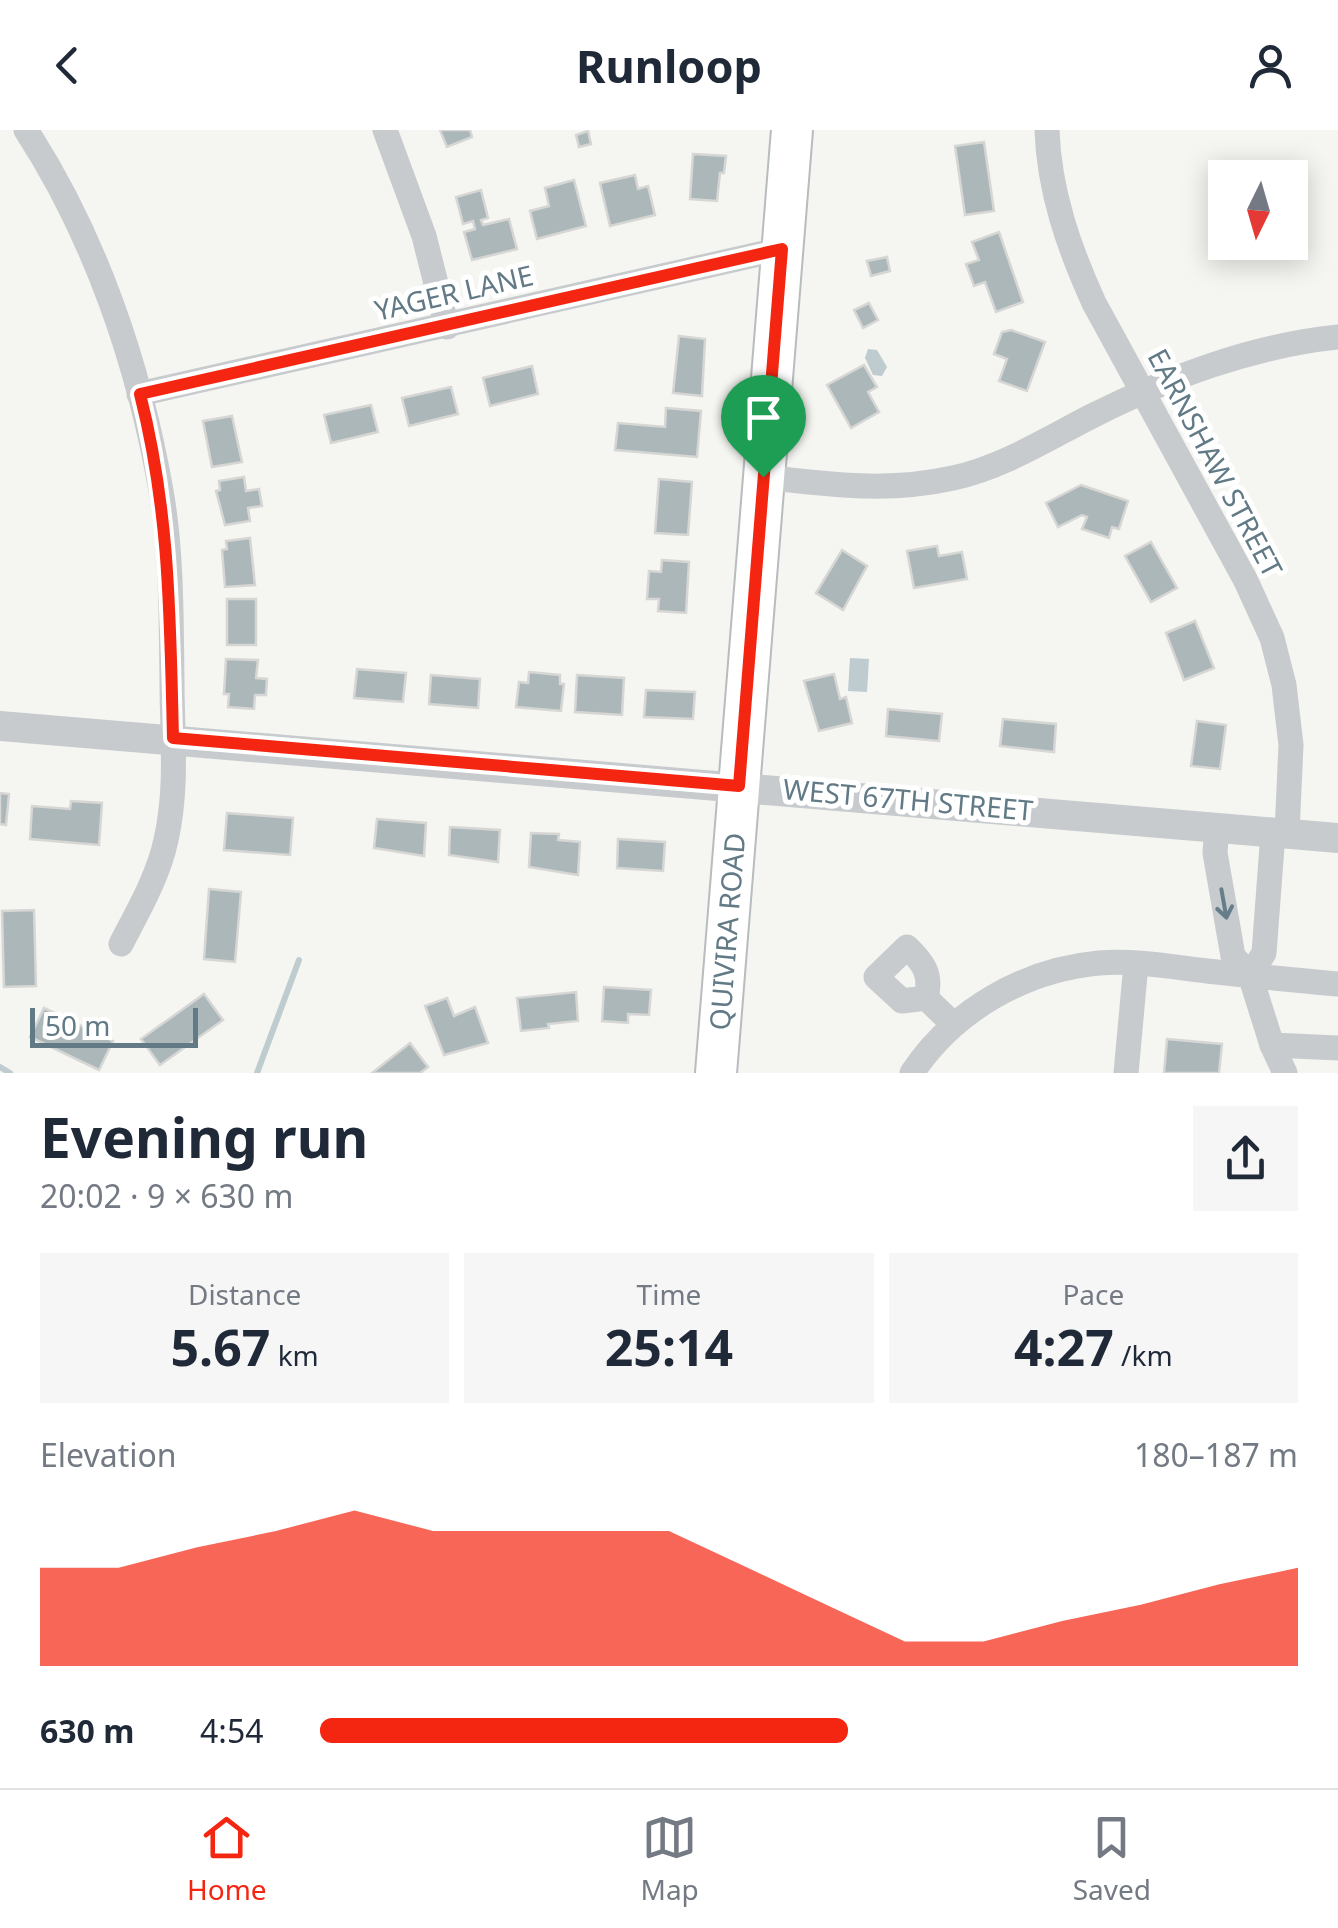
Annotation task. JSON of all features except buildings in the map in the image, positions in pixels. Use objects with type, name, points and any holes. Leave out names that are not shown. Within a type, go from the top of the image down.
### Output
[{"type":"main road","name":"QUIVIRA ROAD","points":[[716,1073],[792,130]]},
{"type":"street","points":[[26,130],[79,225],[111,302],[140,394],[162,494],[170,590],[174,780],[166,843],[158,869],[121,944]]},
{"type":"street","points":[[386,130],[424,236],[447,327]]},
{"type":"street","name":"EARNSHAW STREET","points":[[1047,130],[1057,204],[1074,258],[1094,302],[1246,581],[1272,638],[1284,686],[1291,745],[1264,952],[1250,976]]},
{"type":"street","name":"YAGER LANE","points":[[140,394],[782,249]]},
{"type":"street","points":[[763,477],[864,488],[912,486],[956,477],[1023,453],[1191,370],[1261,350],[1338,337]]},
{"type":"street","name":"WEST 67TH STREET","points":[[0,726],[1338,838]]},
{"type":"street","points":[[1217,826],[1215,853],[1233,956],[1250,976],[1285,1073]]},
{"type":"street","points":[[912,1073],[953,1024],[1006,990],[1050,972],[1103,962],[1338,984]]},
{"type":"street","points":[[1126,1073],[1136,964]]},
{"type":"street","points":[[926,998],[953,1024]]},
{"type":"street","points":[[1272,1045],[1338,1048]]},
{"type":"shaded area","points":[[868,349],[877,350],[887,367],[882,376],[873,375],[865,358]]},
{"type":"shaded area","points":[[850,658],[869,659],[867,692],[848,691]]},
{"type":"waterway","points":[[257,1073],[299,960]]},
{"type":"waterway","points":[[0,1067],[10,1073]]},
{"type":"route","points":[[782,249],[763,477],[739,786],[173,738],[170,590],[162,494],[140,394],[782,249]]}]
